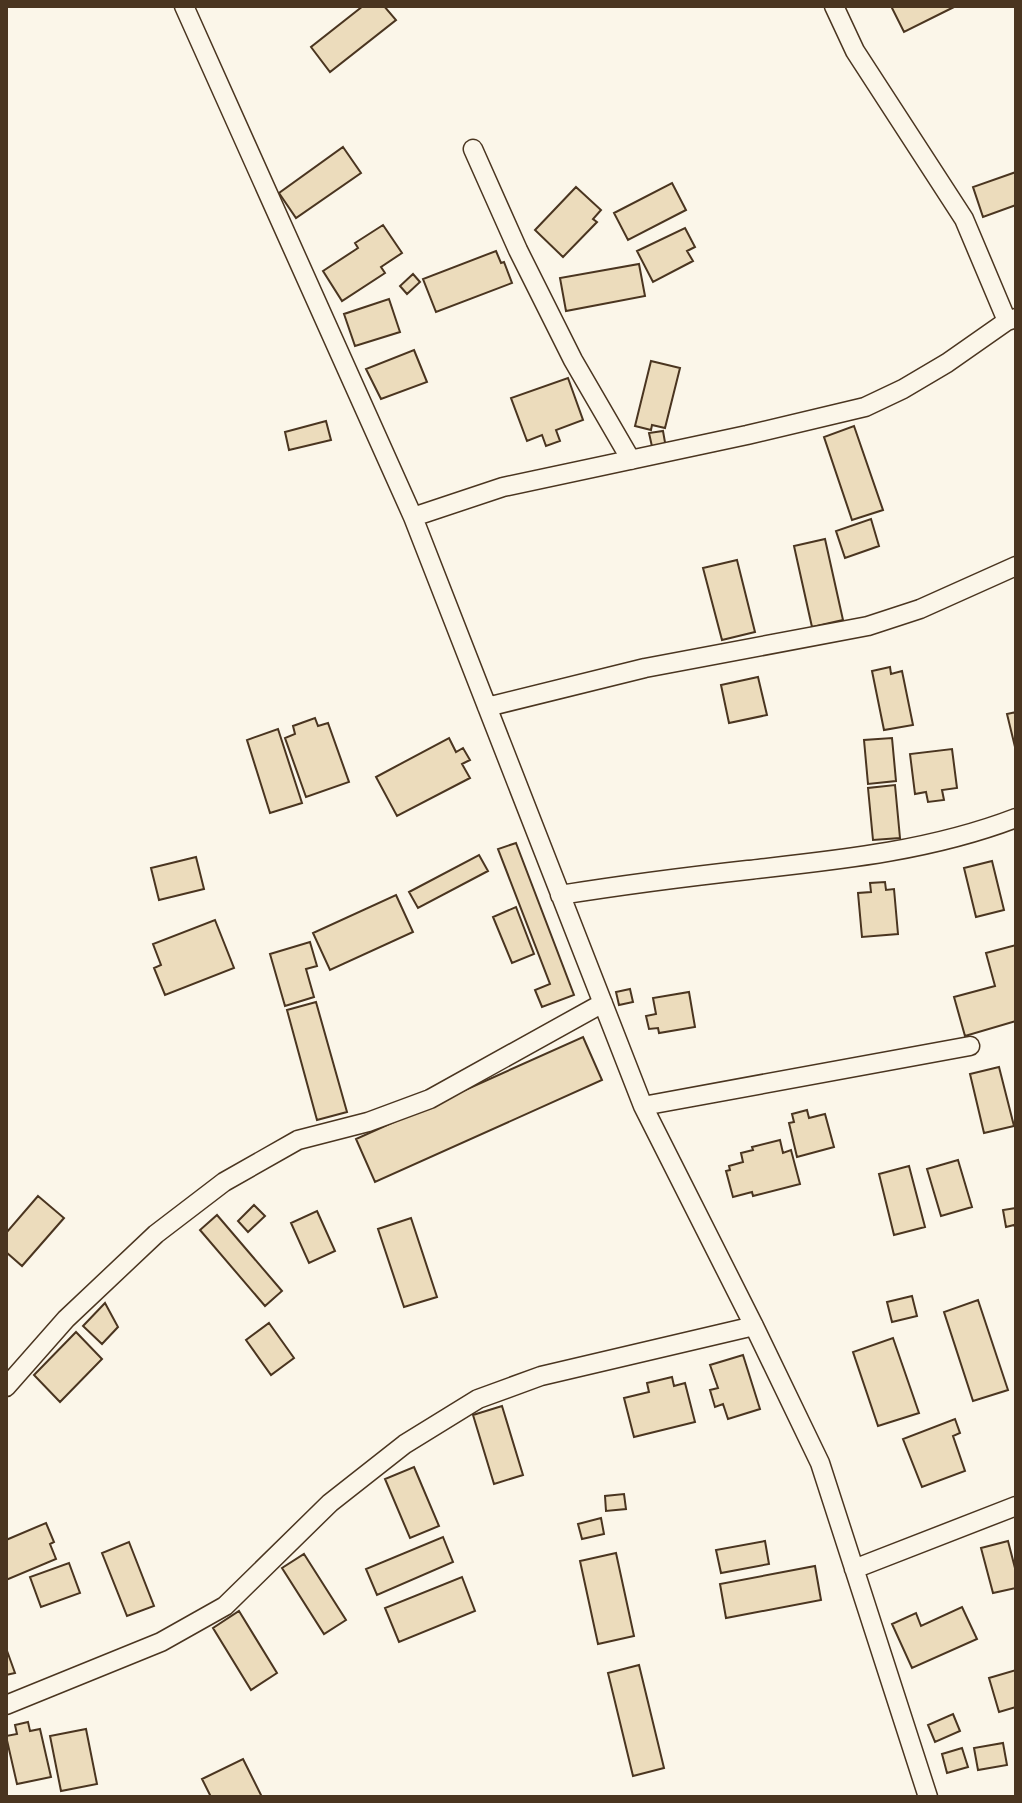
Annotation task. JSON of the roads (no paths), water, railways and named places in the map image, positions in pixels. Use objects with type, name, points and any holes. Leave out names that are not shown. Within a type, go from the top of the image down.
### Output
[{"type":"street","points":[[184,6],[413,517],[643,1106],[820,1463],[928,1797]]},
{"type":"street","points":[[413,517],[503,487],[865,407],[947,363],[1012,320],[964,219],[855,51],[834,6]]},
{"type":"street","points":[[473,149],[518,250],[573,360],[631,460]]},
{"type":"street","points":[[487,707],[645,668],[868,626],[920,609],[1016,566]]},
{"type":"street","points":[[560,895],[856,858],[976,834],[1016,818]]},
{"type":"street","points":[[6,1387],[77,1308],[156,1234],[224,1182],[298,1140],[368,1122],[430,1099],[603,1003]]},
{"type":"street","points":[[643,1106],[970,1046]]},
{"type":"street","points":[[6,1705],[161,1642],[225,1606],[330,1503],[405,1444],[478,1399],[541,1376],[754,1326]]},
{"type":"street","points":[[854,1569],[1016,1506]]}]
